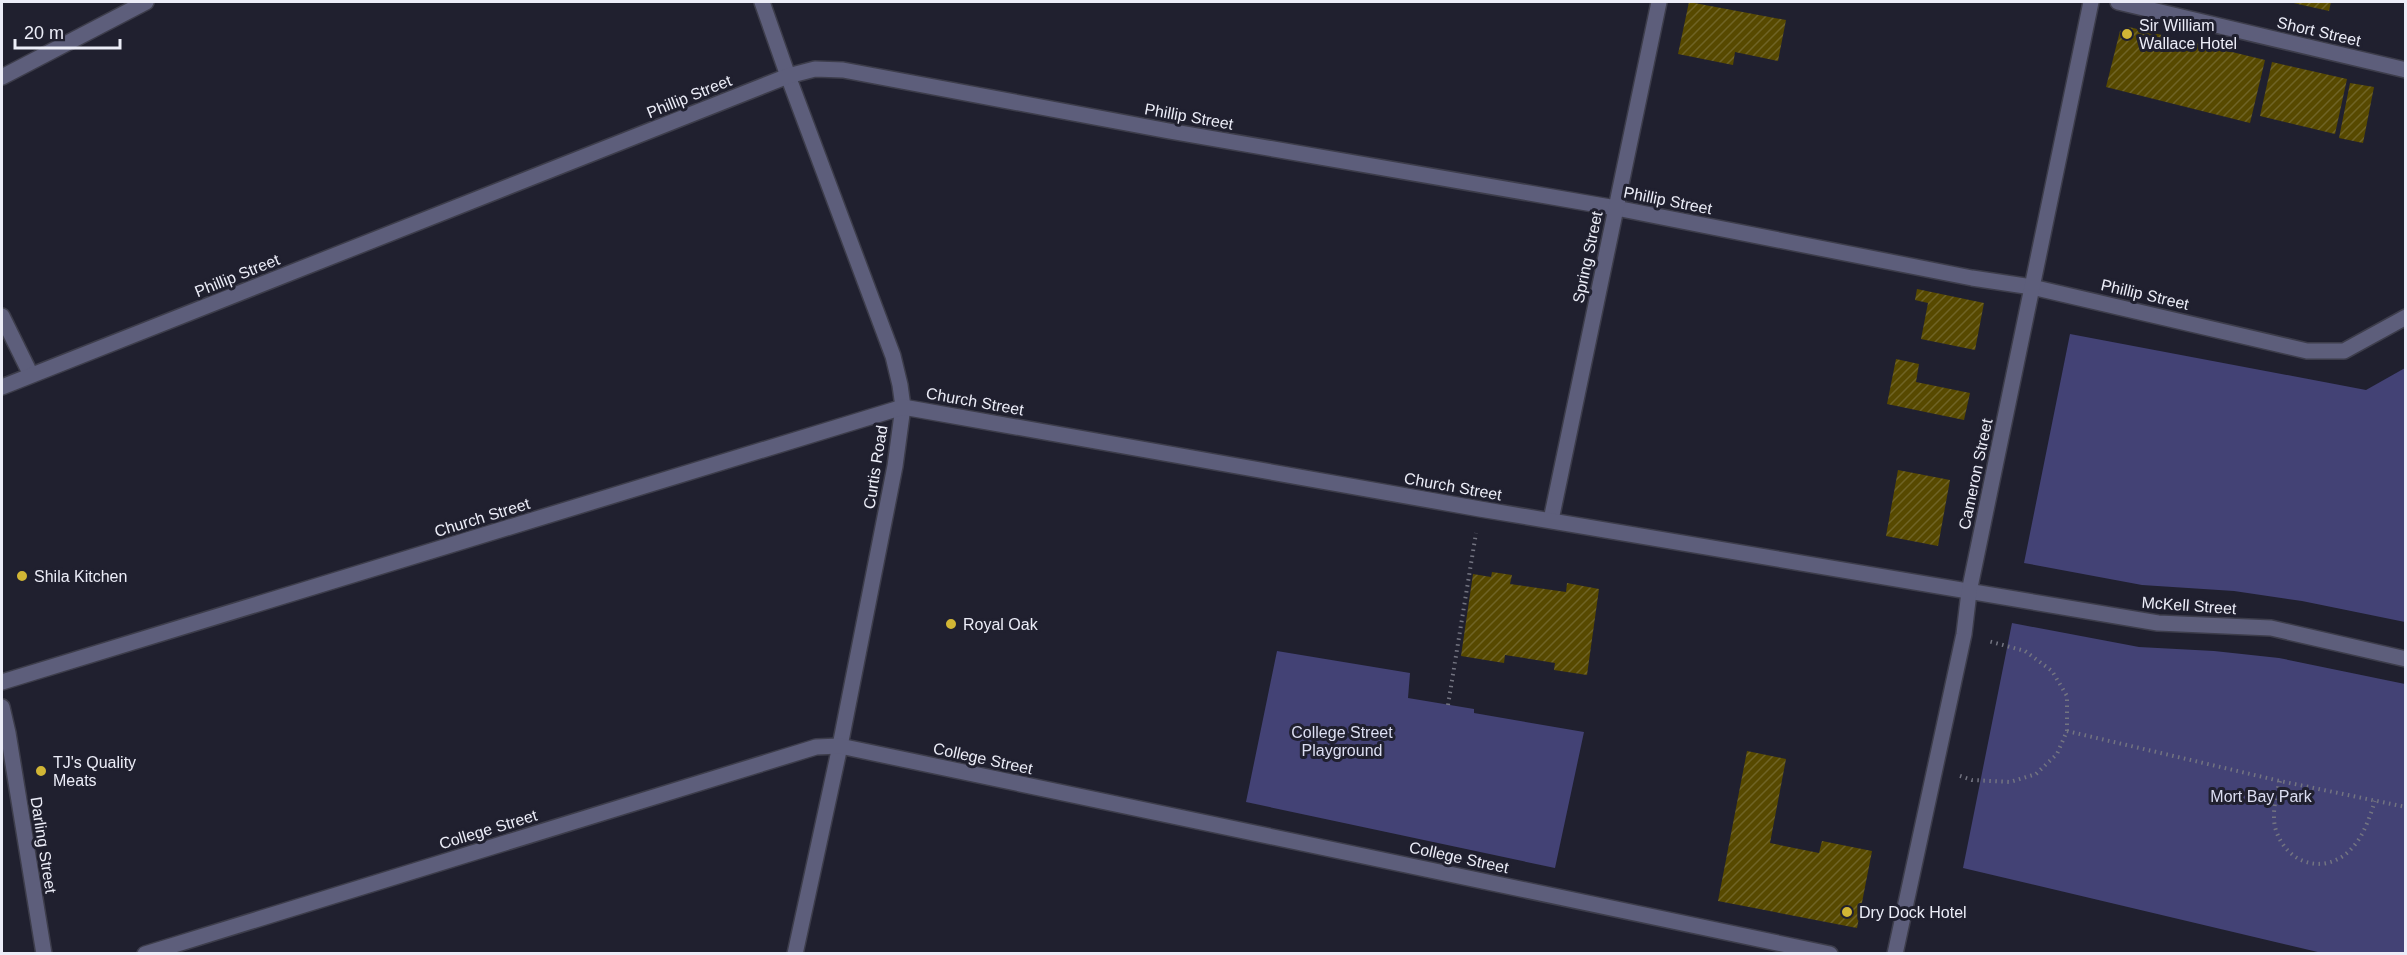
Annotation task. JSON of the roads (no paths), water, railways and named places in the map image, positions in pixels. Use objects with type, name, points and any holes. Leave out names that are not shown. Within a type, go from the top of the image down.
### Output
[{"type":"street","points":[[2,77],[146,2]]},
{"type":"street","name":"Curtis Road","points":[[762,2],[893,356],[903,407],[895,466],[840,746],[795,954]]},
{"type":"street","name":"Spring Street","points":[[1551,520],[1659,2]]},
{"type":"street","name":"Cameron Street","points":[[1895,954],[1964,634],[1969,592],[2091,2]]},
{"type":"street","name":"Short Street","points":[[2118,2],[2406,70]]},
{"type":"street","name":"Phillip Street","points":[[2,387],[788,76],[814,69],[843,70],[1180,133],[1616,208],[1972,278],[2032,287],[2307,351],[2344,351],[2406,317]]},
{"type":"street","points":[[2,316],[31,375]]},
{"type":"street","name":"Church Street","points":[[2,682],[903,407],[1480,509],[1969,592]]},
{"type":"street","name":"McKell Street","points":[[1969,592],[2158,623],[2271,628],[2406,659]]},
{"type":"street","name":"Darling Street","points":[[2,707],[44,954]]},
{"type":"street","name":"College Street","points":[[145,954],[816,747],[840,746],[1830,954]]},
{"type":"place","name":"Sir William Wallace Hotel","points":[[2127,34]]},
{"type":"place","name":"Shila Kitchen","points":[[22,576]]},
{"type":"place","name":"Royal Oak","points":[[951,624]]},
{"type":"place","name":"TJ's Quality Meats","points":[[41,771]]},
{"type":"place","name":"Dry Dock Hotel","points":[[1847,912]]},
{"type":"park label","name":"College Street Playground","points":[[1342,741]]},
{"type":"park label","name":"Mort Bay Park","points":[[2261,796]]}]
